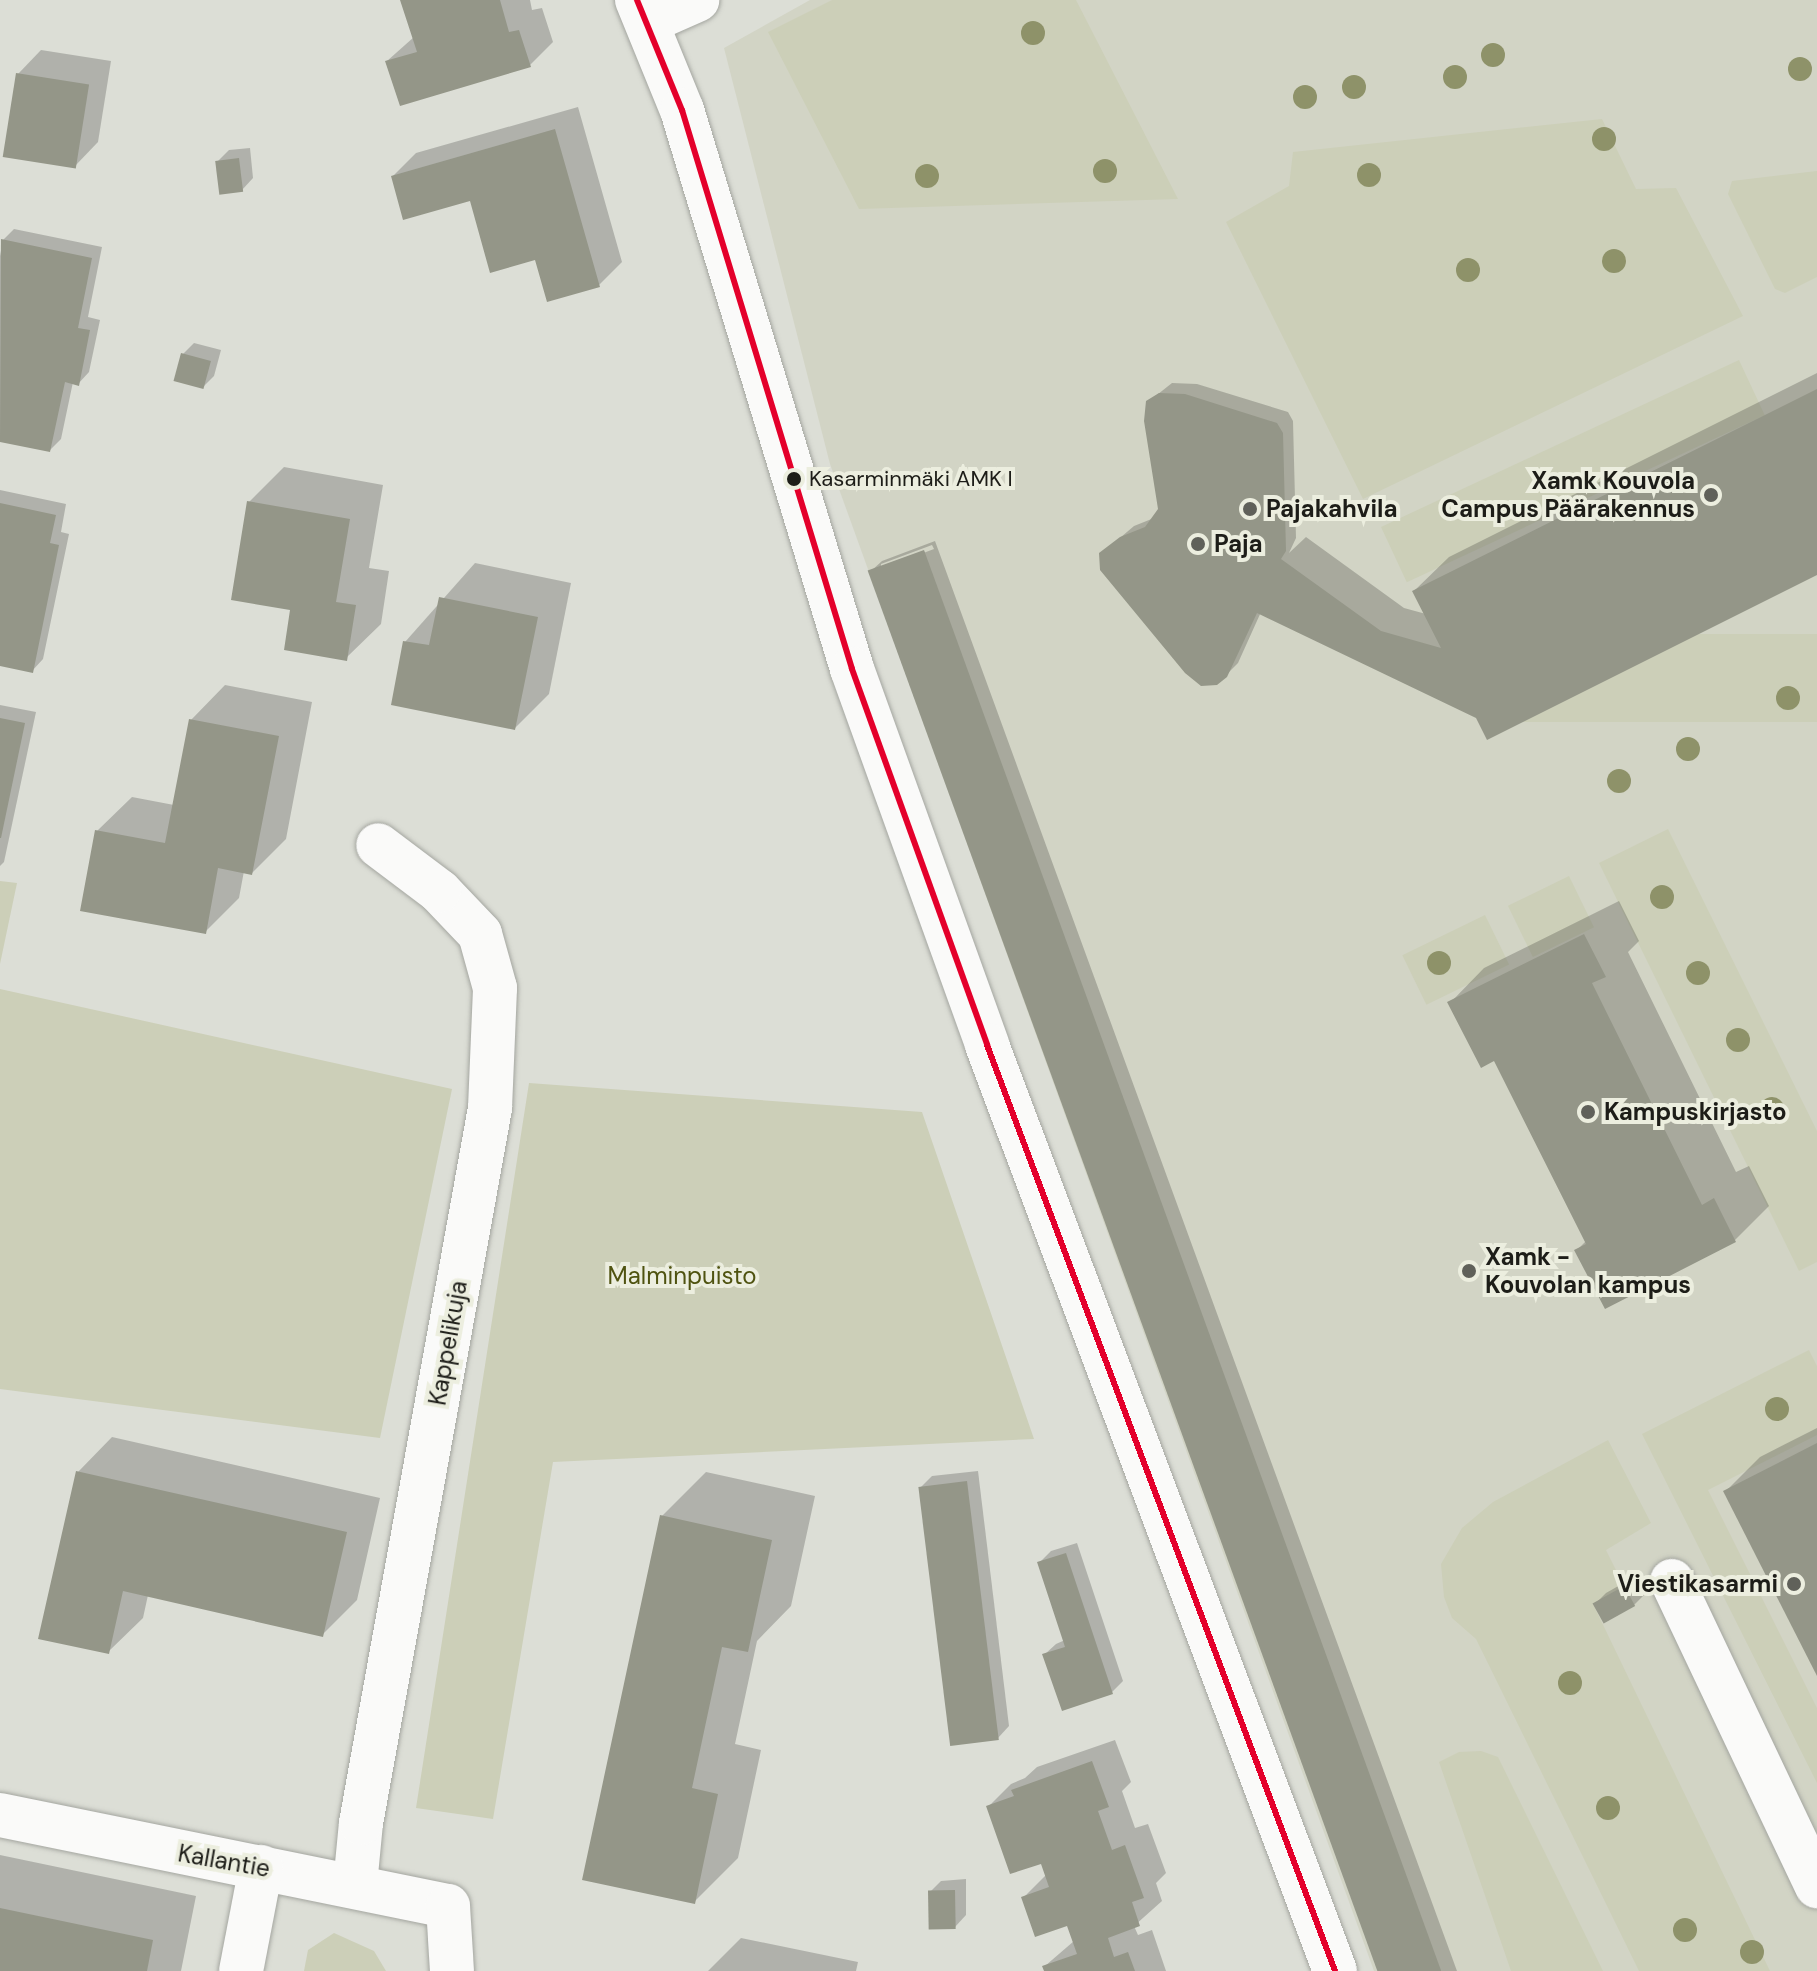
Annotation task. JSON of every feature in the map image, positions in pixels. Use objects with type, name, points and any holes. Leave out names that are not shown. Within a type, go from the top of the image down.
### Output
[{"type":"street","points":[[697,0],[642,11],[682,110],[852,669],[987,1045],[1335,1971]]},
{"type":"street","name":"Kappelikuja","points":[[355,1885],[361,1823],[490,1108],[495,988],[480,934],[439,891],[378,845]]},
{"type":"street","points":[[1672,1581],[1817,1886]]},
{"type":"street","name":"Kallantie","points":[[0,1815],[448,1906],[452,1971]]},
{"type":"street","points":[[241,1971],[261,1867]]},
{"type":"shaded area","name":"Xamk - Kouvolan kampus","points":[[810,0],[1817,0],[1817,1971],[1374,1971],[830,464],[724,48]]},
{"type":"green space","points":[[832,0],[1076,0],[1178,199],[859,209],[768,32]]},
{"type":"green space","points":[[1602,119],[1636,189],[1676,188],[1743,316],[1363,499],[1226,222],[1289,186],[1293,152]]},
{"type":"green space","points":[[1817,171],[1817,277],[1785,293],[1775,289],[1728,194],[1732,181]]},
{"type":"green space","points":[[1739,360],[1765,415],[1407,582],[1381,527]]},
{"type":"green space","points":[[1515,634],[1817,634],[1817,722],[1515,722]]},
{"type":"green space","points":[[1668,829],[1817,1131],[1817,1262],[1799,1271],[1599,863]]},
{"type":"green space","points":[[1569,876],[1594,927],[1533,957],[1508,906]]},
{"type":"green space","points":[[0,881],[17,883],[0,964]]},
{"type":"green space","points":[[1485,915],[1509,964],[1426,1005],[1402,955]]},
{"type":"green space","points":[[0,989],[452,1089],[380,1438],[0,1389]]},
{"type":"green space","name":"Malminpuisto","points":[[529,1083],[922,1112],[1034,1439],[553,1462],[493,1819],[416,1808]]},
{"type":"green space","points":[[1809,1350],[1817,1366],[1817,1435],[1708,1490],[1817,1708],[1817,1783],[1642,1434]]},
{"type":"green space","points":[[1608,1440],[1651,1523],[1606,1550],[1624,1586],[1593,1604],[1770,1971],[1639,1971],[1476,1639],[1452,1618],[1444,1597],[1441,1564],[1462,1528],[1493,1502]]},
{"type":"green space","points":[[1481,1751],[1498,1757],[1603,1971],[1511,1971],[1439,1762],[1459,1752]]},
{"type":"green space","points":[[334,1933],[374,1951],[386,1971],[304,1971],[308,1950]]},
{"type":"building","points":[[400,0],[500,0],[509,32],[519,30],[531,67],[400,106],[385,61],[417,52]]},
{"type":"building","points":[[16,73],[89,85],[76,169],[3,157]]},
{"type":"building","points":[[555,129],[600,287],[547,302],[535,260],[490,273],[470,201],[403,220],[391,176]]},
{"type":"building","points":[[239,158],[243,192],[219,195],[215,161]]},
{"type":"building","points":[[1,239],[92,258],[78,328],[90,330],[79,386],[65,382],[50,452],[0,442]]},
{"type":"building","points":[[181,353],[211,361],[203,389],[173,381]]},
{"type":"building","name":"Xamk Kouvola Campus Päärakennus","points":[[1817,389],[1817,575],[1487,740],[1476,718],[1257,613],[1227,677],[1217,685],[1201,686],[1185,673],[1100,570],[1099,553],[1120,537],[1145,527],[1158,509],[1144,421],[1146,401],[1159,393],[1185,394],[1277,423],[1283,433],[1286,551],[1281,559],[1381,631],[1441,648],[1412,591]]},
{"type":"building","points":[[247,501],[350,519],[336,602],[356,605],[347,661],[284,650],[290,610],[231,600]]},
{"type":"building","points":[[0,503],[56,515],[50,543],[59,545],[33,673],[0,666]]},
{"type":"building","points":[[924,550],[1441,1971],[1377,1971],[868,571]]},
{"type":"building","points":[[439,597],[538,617],[515,730],[391,705],[403,641],[429,645]]},
{"type":"building","points":[[0,718],[25,723],[1,838],[0,838]]},
{"type":"building","points":[[189,719],[279,736],[252,875],[218,868],[206,934],[80,911],[95,830],[165,843]]},
{"type":"building","name":"Kampuskirjasto","points":[[1584,934],[1606,977],[1592,983],[1702,1205],[1714,1198],[1736,1242],[1605,1309],[1574,1250],[1586,1244],[1494,1061],[1481,1068],[1447,1002]]},
{"type":"building","name":"Viestikasarmi","points":[[1817,1443],[1817,1676],[1723,1491]]},
{"type":"building","points":[[76,1471],[347,1532],[323,1637],[123,1591],[109,1654],[38,1639]]},
{"type":"building","points":[[967,1481],[999,1740],[950,1746],[918,1487]]},
{"type":"building","points":[[660,1515],[772,1540],[748,1652],[722,1647],[692,1788],[718,1794],[695,1904],[582,1880]]},
{"type":"building","points":[[1066,1553],[1113,1694],[1062,1711],[1042,1654],[1065,1647],[1037,1562]]},
{"type":"building","points":[[1624,1586],[1635,1606],[1604,1624],[1593,1603]]},
{"type":"building","points":[[1092,1761],[1109,1807],[1098,1811],[1112,1850],[1125,1845],[1144,1898],[1132,1902],[1140,1926],[1108,1938],[1114,1957],[1128,1952],[1135,1971],[1044,1971],[1042,1966],[1077,1954],[1067,1926],[1035,1937],[1021,1897],[1049,1887],[1041,1864],[1010,1874],[986,1806],[1014,1796],[1011,1790]]},
{"type":"building","points":[[928,1890],[955,1890],[956,1929],[929,1929]]},
{"type":"building","points":[[0,1908],[153,1940],[147,1971],[0,1971]]},
{"type":"transit line","points":[[637,0],[682,110],[852,669],[987,1045],[1335,1971]]},
{"type":"place","name":"Kasarminmäki AMK I","points":[[794,479]]},
{"type":"place","name":"Xamk Kouvola Campus Päärakennus","points":[[1711,495]]},
{"type":"place","name":"Pajakahvila","points":[[1250,509]]},
{"type":"place","name":"Paja","points":[[1198,544]]},
{"type":"place","name":"Kampuskirjasto","points":[[1588,1112]]},
{"type":"place","name":"Xamk - Kouvolan kampus","points":[[1469,1271]]},
{"type":"place","name":"Viestikasarmi","points":[[1794,1584]]}]
